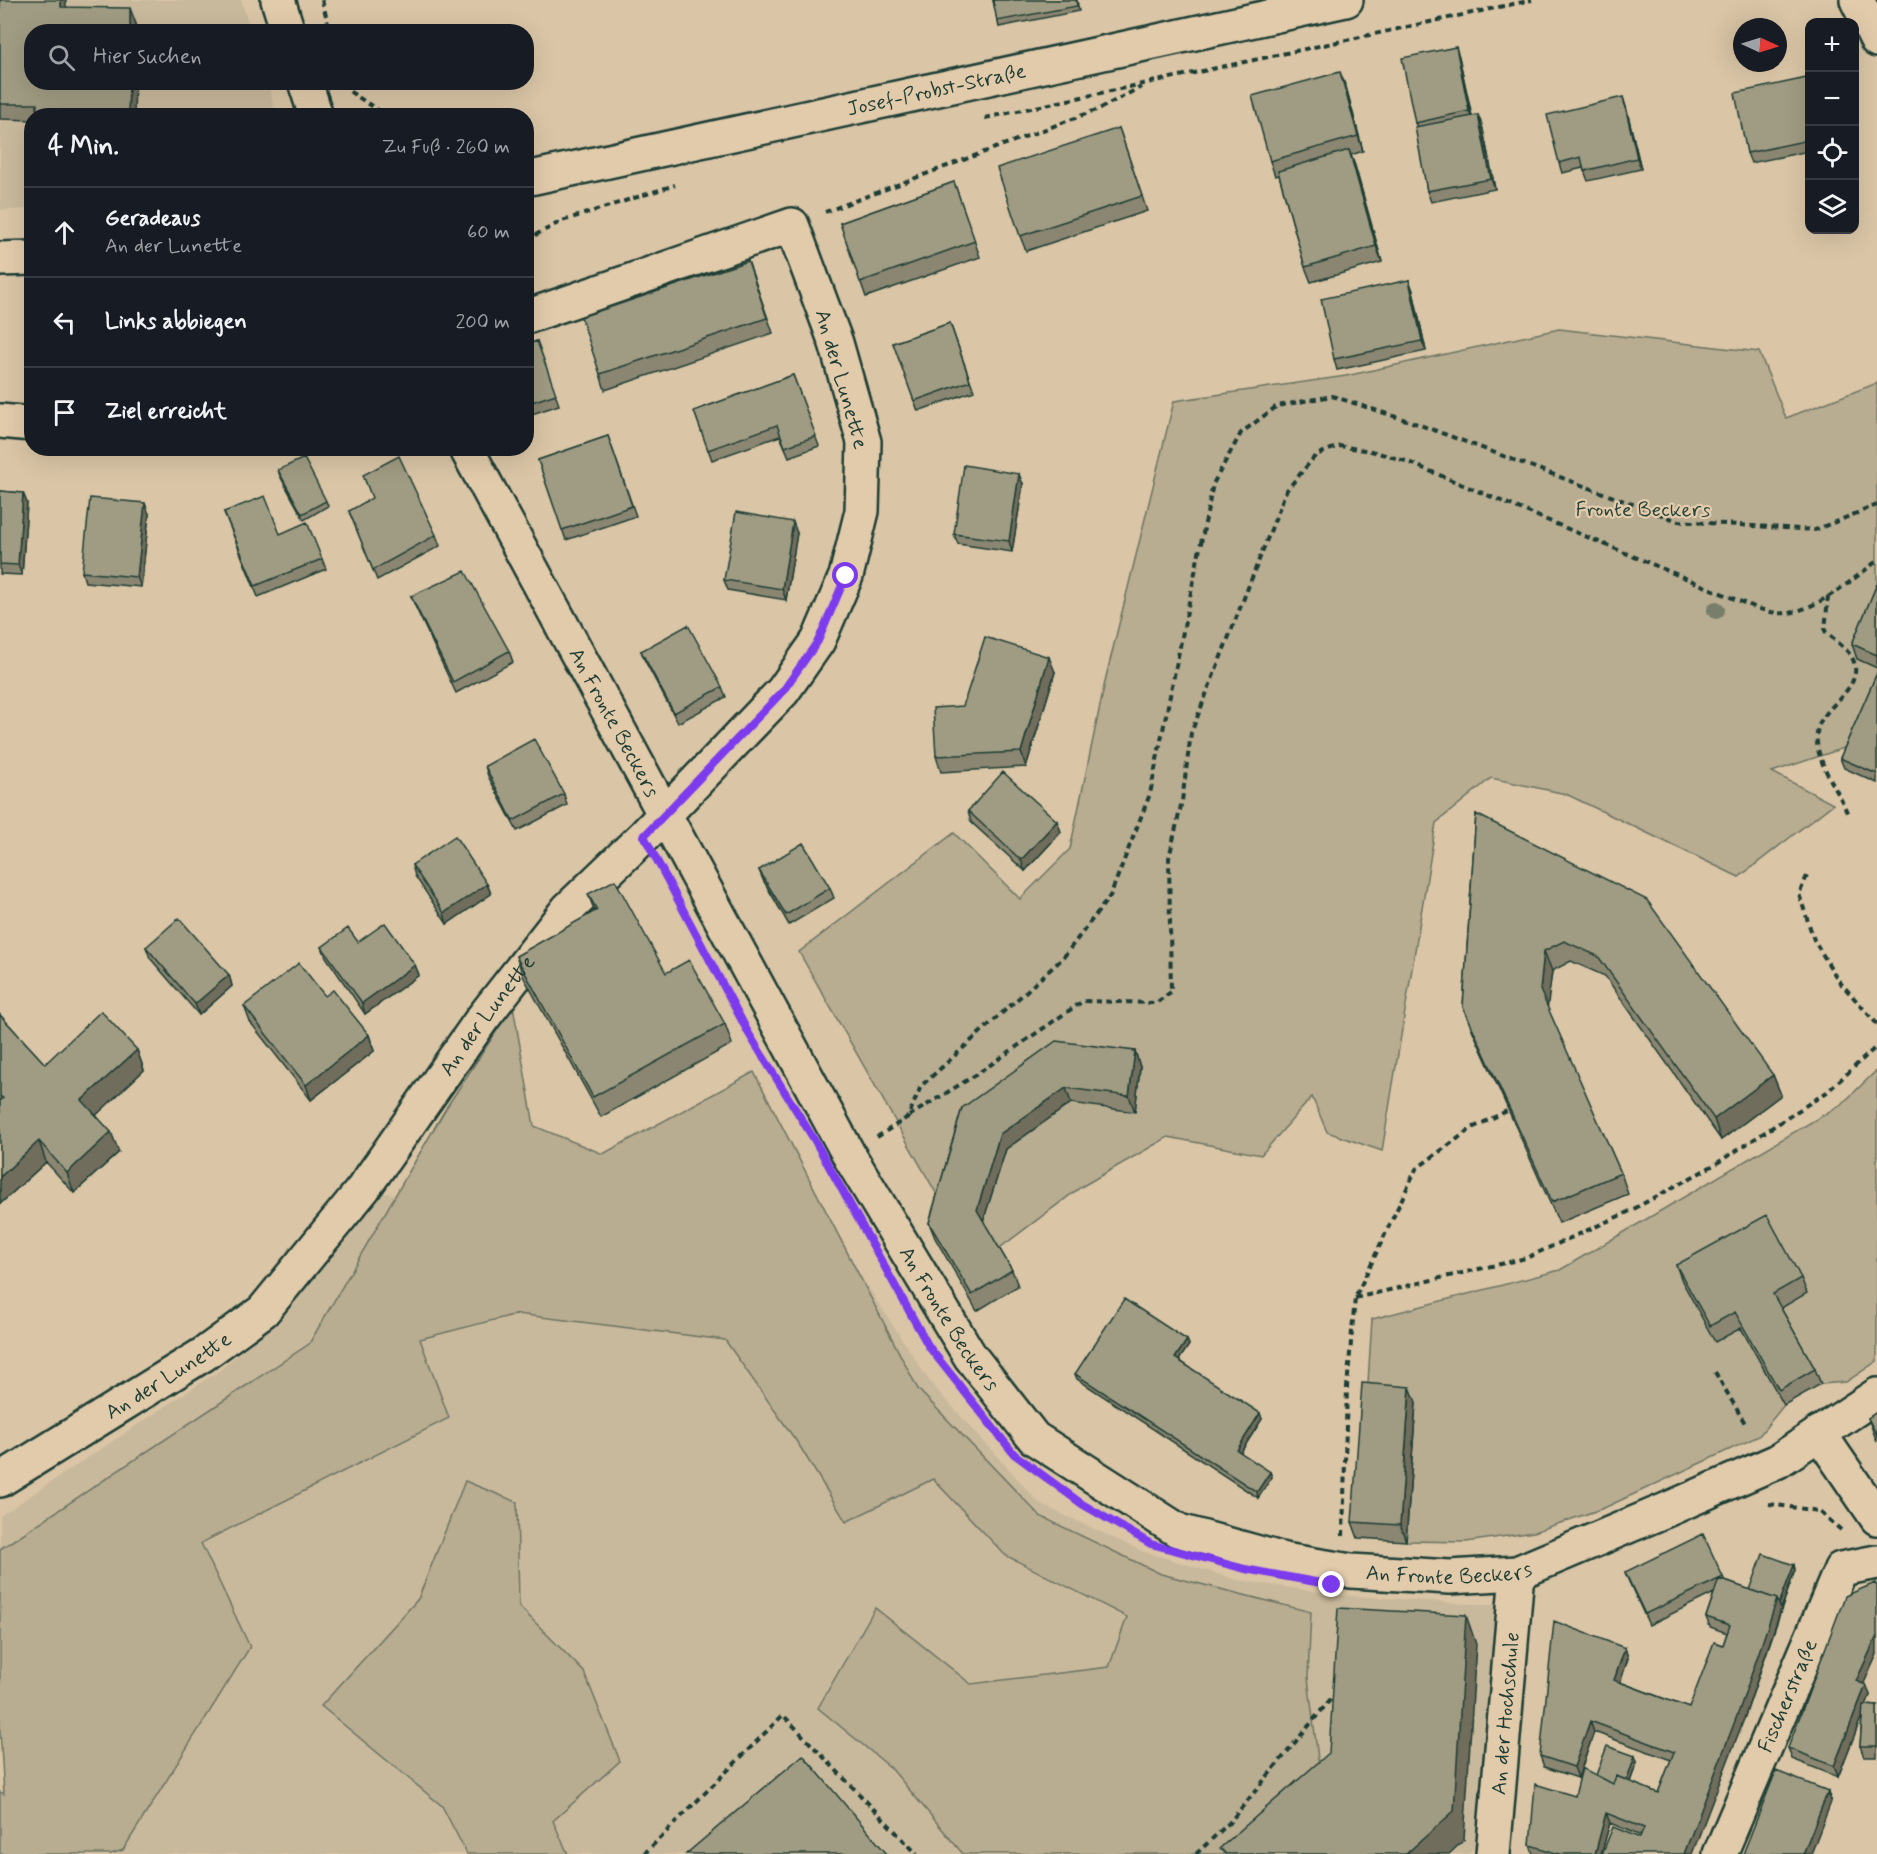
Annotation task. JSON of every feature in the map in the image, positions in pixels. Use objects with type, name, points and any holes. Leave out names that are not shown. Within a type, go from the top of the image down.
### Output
[{"type":"street","points":[[278,0],[286,24]]},
{"type":"street","name":"Josef-Probst-Straße","points":[[534,177],[1346,0]]},
{"type":"street","points":[[1857,0],[1877,40]]},
{"type":"street","points":[[308,90],[313,108]]},
{"type":"street","points":[[534,313],[792,225]]},
{"type":"street","name":"An der Lunette","points":[[0,1480],[204,1354],[263,1311],[363,1189],[482,1019],[568,909],[783,691],[818,641],[846,576],[862,511],[864,442],[836,343],[792,225]]},
{"type":"street","points":[[0,259],[24,258]]},
{"type":"street","points":[[0,421],[24,423]]},
{"type":"street","name":"An Fronte Beckers","points":[[470,456],[849,1156],[970,1356],[1034,1438],[1179,1532],[1284,1560],[1351,1571],[1450,1577],[1517,1573],[1778,1461],[1877,1395]]},
{"type":"street","points":[[1819,1433],[1877,1518]]},
{"type":"street","name":"Fischerstraße","points":[[1720,1854],[1841,1569],[1876,1562]]},
{"type":"street","name":"An der Hochschule","points":[[1494,1854],[1517,1573]]},
{"type":"path","points":[[322,0],[328,24]]},
{"type":"path","points":[[984,118],[1532,0]]},
{"type":"path","points":[[792,225],[1099,109],[1147,84]]},
{"type":"path","points":[[349,90],[375,108]]},
{"type":"path","points":[[534,236],[562,221],[683,183]]},
{"type":"path","points":[[908,1117],[921,1086],[1062,959],[1110,896],[1150,794],[1213,484],[1241,433],[1276,406],[1332,396],[1412,422],[1678,521],[1815,530],[1877,505]]},
{"type":"path","points":[[849,1156],[1083,1001],[1156,1003],[1171,992],[1169,858],[1182,801],[1191,733],[1286,491],[1316,455],[1339,446],[1371,451],[1406,461],[1762,610],[1779,613],[1804,610],[1877,561]]},
{"type":"path","points":[[1828,595],[1825,631],[1848,653],[1854,662],[1854,674],[1838,702],[1823,715],[1817,733],[1821,762],[1840,792],[1848,815]]},
{"type":"path","points":[[1807,876],[1799,894],[1814,940],[1838,980],[1877,1024]]},
{"type":"path","points":[[1355,1298],[1526,1258],[1628,1212],[1714,1166],[1827,1092],[1877,1046]]},
{"type":"path","points":[[1342,1543],[1347,1387],[1355,1298],[1416,1169],[1472,1128],[1509,1110]]},
{"type":"path","points":[[1715,1372],[1746,1425]]},
{"type":"path","points":[[1768,1503],[1819,1511],[1876,1562]]},
{"type":"path","points":[[1196,1854],[1229,1823],[1334,1696],[1335,1685]]},
{"type":"path","points":[[644,1854],[783,1715],[917,1854]]},
{"type":"shaded area","points":[[0,0],[241,0],[249,24],[24,24],[24,90],[270,90],[274,108],[24,108],[24,209],[0,210]]},
{"type":"shaded area","points":[[384,1193],[846,1253],[930,1382],[1040,1504],[1142,1551],[1238,1580],[1338,1595],[1504,1606],[1485,1836],[1468,1854],[60,1854],[0,1737],[0,1516],[220,1370],[280,1318]]},
{"type":"green space","name":"Fronte Beckers","points":[[1559,329],[1759,352],[1786,418],[1877,383],[1877,737],[1772,772],[1833,804],[1739,877],[1566,794],[1491,778],[1436,823],[1382,1151],[1327,1132],[1312,1097],[1261,1155],[1168,1137],[1081,1187],[977,1265],[799,952],[954,833],[1020,899],[1070,849],[1106,677],[1174,401],[1346,376]]},
{"type":"green space","points":[[513,1006],[534,1126],[603,1154],[754,1072],[918,1389],[1040,1516],[1161,1574],[1311,1612],[1308,1678],[1320,1775],[1243,1854],[963,1854],[891,1768],[818,1708],[875,1608],[971,1684],[1109,1667],[1127,1617],[1005,1555],[933,1479],[846,1522],[799,1445],[725,1340],[517,1314],[420,1339],[449,1418],[201,1543],[250,1647],[123,1850],[111,1854],[0,1854],[0,1792],[4,1794],[0,1731],[0,1549],[309,1344],[446,1108]]},
{"type":"green space","points":[[1877,1070],[1877,1361],[1846,1382],[1821,1384],[1778,1309],[1741,1328],[1784,1405],[1759,1436],[1604,1508],[1534,1532],[1466,1542],[1406,1541],[1367,1399],[1372,1319],[1560,1270],[1842,1104]]},
{"type":"green space","points":[[465,1481],[517,1502],[519,1606],[584,1672],[620,1761],[553,1821],[568,1854],[467,1854],[442,1806],[321,1706],[418,1599]]},
{"type":"building","points":[[0,0],[61,0],[61,7],[130,8],[130,24],[24,24],[24,90],[129,90],[128,108],[37,108],[37,104],[0,104]]},
{"type":"building","points":[[993,0],[1076,0],[1077,6],[997,21]]},
{"type":"building","points":[[1456,47],[1469,111],[1415,123],[1402,58]]},
{"type":"building","points":[[1340,72],[1358,136],[1270,161],[1252,96]]},
{"type":"building","points":[[1805,78],[1805,141],[1747,153],[1735,93]]},
{"type":"building","points":[[1623,97],[1637,158],[1584,171],[1581,157],[1559,163],[1547,115]]},
{"type":"building","points":[[1478,115],[1491,179],[1427,191],[1415,127]]},
{"type":"building","points":[[1119,128],[1142,196],[1020,236],[997,168]]},
{"type":"building","points":[[1349,150],[1376,246],[1305,267],[1278,171]]},
{"type":"building","points":[[954,182],[975,241],[860,282],[840,223]]},
{"type":"building","points":[[748,261],[767,318],[600,374],[581,317]]},
{"type":"building","points":[[1409,280],[1422,341],[1334,359],[1321,299]]},
{"type":"building","points":[[950,323],[970,381],[914,401],[893,343]]},
{"type":"building","points":[[537,341],[556,394],[534,401],[534,342]]},
{"type":"building","points":[[793,375],[816,436],[785,447],[777,425],[708,450],[694,411]]},
{"type":"building","points":[[608,436],[632,506],[562,530],[538,460]]},
{"type":"building","points":[[399,456],[436,535],[373,570],[349,511],[372,498],[363,475]]},
{"type":"building","points":[[304,458],[326,501],[302,514],[278,470]]},
{"type":"building","points":[[964,465],[1019,474],[1009,541],[954,534]]},
{"type":"building","points":[[0,491],[23,493],[18,565],[0,564]]},
{"type":"building","points":[[265,496],[280,534],[307,522],[322,559],[255,586],[224,512]]},
{"type":"building","points":[[90,498],[145,503],[137,577],[82,572]]},
{"type":"building","points":[[736,512],[793,522],[782,589],[724,580]]},
{"type":"building","points":[[465,571],[509,651],[453,682],[411,596]]},
{"type":"building","points":[[1877,584],[1877,655],[1852,644]]},
{"type":"building","points":[[688,625],[722,687],[674,713],[641,651]]},
{"type":"building","points":[[985,637],[1049,657],[1021,752],[936,756],[933,708],[963,706]]},
{"type":"building","points":[[1877,673],[1877,774],[1840,758]]},
{"type":"building","points":[[534,739],[564,794],[513,821],[485,766]]},
{"type":"building","points":[[1003,772],[1057,821],[1021,860],[968,811]]},
{"type":"building","points":[[1476,814],[1647,900],[1773,1075],[1714,1119],[1598,956],[1564,941],[1544,951],[1540,990],[1621,1173],[1552,1202],[1463,1007]]},
{"type":"building","points":[[455,836],[487,884],[444,913],[412,865]]},
{"type":"building","points":[[803,843],[830,888],[786,915],[759,870]]},
{"type":"building","points":[[615,880],[666,973],[689,960],[725,1024],[593,1097],[516,956],[597,910],[588,894]]},
{"type":"building","points":[[179,918],[229,975],[195,1004],[146,947]]},
{"type":"building","points":[[385,923],[415,965],[362,1003],[322,947],[348,928],[358,942]]},
{"type":"building","points":[[299,963],[325,996],[333,990],[369,1035],[306,1085],[244,1006]]},
{"type":"building","points":[[101,1011],[137,1050],[82,1100],[111,1132],[67,1173],[39,1141],[0,1177],[0,1101],[3,1098],[0,1096],[0,1015],[45,1064]]},
{"type":"building","points":[[1056,1041],[1135,1051],[1129,1096],[1066,1088],[1000,1134],[977,1210],[1012,1270],[972,1295],[929,1223],[962,1108]]},
{"type":"building","points":[[1767,1215],[1801,1278],[1773,1294],[1815,1369],[1779,1390],[1735,1312],[1710,1326],[1676,1265]]},
{"type":"building","points":[[1124,1299],[1187,1340],[1175,1358],[1260,1413],[1237,1450],[1270,1472],[1257,1492],[1075,1374]]},
{"type":"building","points":[[1362,1383],[1410,1387],[1400,1525],[1352,1522]]},
{"type":"building","points":[[1877,1412],[1877,1435],[1868,1418]]},
{"type":"building","points":[[1703,1534],[1723,1577],[1645,1614],[1625,1572]]},
{"type":"building","points":[[1763,1554],[1794,1565],[1779,1604],[1777,1599],[1750,1590]]},
{"type":"building","points":[[1719,1579],[1777,1599],[1740,1708],[1684,1854],[1602,1854],[1613,1827],[1640,1838],[1644,1828],[1606,1813],[1595,1854],[1559,1854],[1530,1845],[1535,1784],[1575,1796],[1582,1768],[1613,1784],[1616,1776],[1658,1793],[1674,1752],[1590,1721],[1574,1767],[1540,1756],[1554,1621],[1625,1648],[1614,1680],[1689,1708],[1714,1642],[1723,1645],[1730,1625],[1706,1617]]},
{"type":"building","points":[[1875,1583],[1877,1586],[1877,1636],[1856,1681],[1866,1685],[1834,1766],[1788,1748],[1845,1596]]},
{"type":"building","points":[[1338,1608],[1466,1615],[1454,1811],[1406,1854],[1226,1854],[1220,1848],[1329,1753]]},
{"type":"building","points":[[1863,1705],[1877,1706],[1877,1746],[1860,1746]]},
{"type":"building","points":[[1607,1746],[1635,1756],[1627,1780],[1616,1776],[1613,1784],[1596,1775]]},
{"type":"building","points":[[803,1755],[887,1854],[686,1854]]},
{"type":"building","points":[[1776,1771],[1828,1791],[1803,1854],[1743,1854]]},
{"type":"route","points":[[846,576],[818,641],[783,691],[644,836],[749,1034],[815,1141],[929,1347],[1014,1454],[1082,1504],[1151,1544],[1245,1569],[1332,1585]]}]
